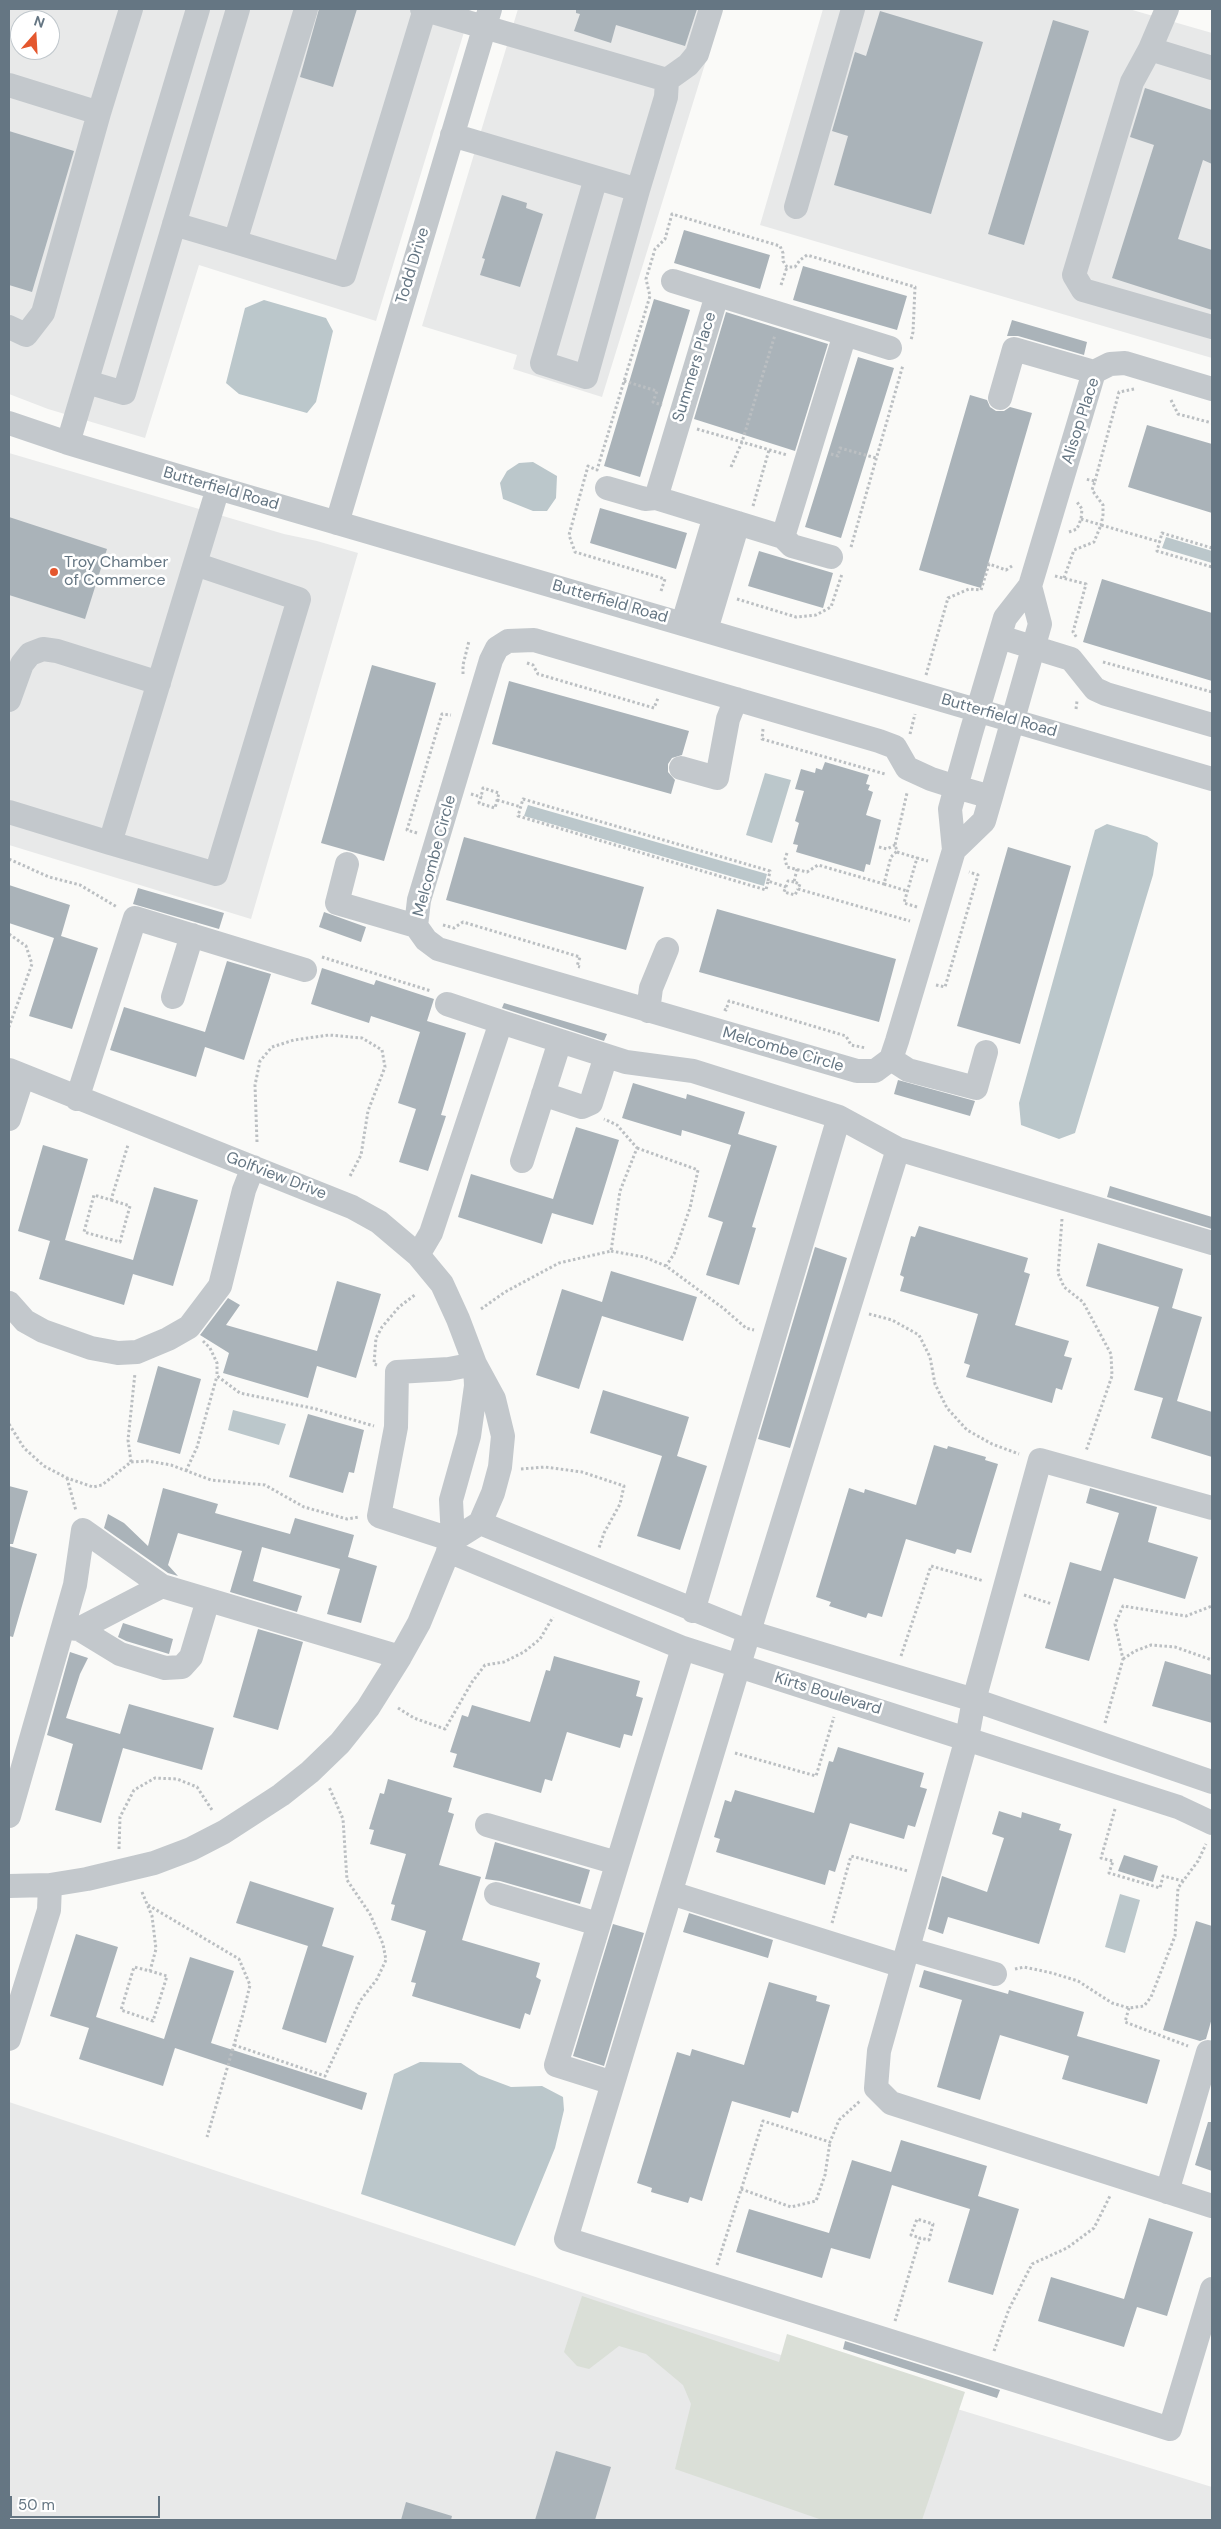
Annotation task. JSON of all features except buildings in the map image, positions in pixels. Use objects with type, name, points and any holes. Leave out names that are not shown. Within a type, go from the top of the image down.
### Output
[{"type":"street","points":[[9,327],[26,336],[43,313],[99,113],[131,9]]},
{"type":"street","points":[[68,443],[198,9]]},
{"type":"street","points":[[87,382],[124,393],[238,9]]},
{"type":"street","points":[[234,242],[306,9]]},
{"type":"street","points":[[174,224],[344,275],[424,9],[487,18],[666,80]]},
{"type":"street","points":[[666,80],[688,65],[697,54],[711,9]]},
{"type":"street","points":[[796,207],[853,9]]},
{"type":"street","points":[[1167,9],[1150,49],[1132,82],[1074,275],[1083,290],[1212,328]]},
{"type":"street","name":"Todd Drive","points":[[337,523],[487,18]]},
{"type":"street","points":[[1150,49],[1212,68]]},
{"type":"street","points":[[596,178],[542,363],[586,376],[666,96],[666,80]]},
{"type":"street","points":[[9,85],[99,113]]},
{"type":"street","points":[[452,135],[638,190]]},
{"type":"street","points":[[672,281],[716,295]]},
{"type":"street","points":[[115,286],[153,297]]},
{"type":"street","name":"Summers Place","points":[[656,498],[716,295],[902,349]]},
{"type":"street","points":[[782,537],[845,334]]},
{"type":"street","points":[[1000,398],[1014,349],[1094,372]]},
{"type":"street","name":"Alisop Place","points":[[978,710],[1005,618],[1040,580],[1094,372],[1110,364],[1125,363],[1212,389]]},
{"type":"street","name":"Butterfield Road","points":[[9,423],[68,443],[218,488],[1212,778]]},
{"type":"street","points":[[110,843],[218,488]]},
{"type":"street","points":[[608,488],[645,499],[656,498],[715,516],[744,518],[782,537],[792,546],[841,561]]},
{"type":"street","points":[[683,623],[715,516]]},
{"type":"street","points":[[706,630],[744,518]]},
{"type":"street","points":[[9,812],[216,874],[299,599],[195,564]]},
{"type":"street","points":[[954,850],[984,821],[1040,624],[1040,580]]},
{"type":"street","points":[[1000,637],[1071,659],[1095,689],[1106,694],[1212,725]]},
{"type":"street","name":"Melcombe Circle","points":[[891,1059],[875,1072],[856,1071],[438,949],[426,940],[427,925],[416,913],[491,660],[497,648],[508,641],[534,640],[895,747],[907,768],[931,779],[991,797]]},
{"type":"street","points":[[9,700],[22,664],[30,654],[43,649],[57,651],[159,683]]},
{"type":"street","points":[[681,768],[716,778],[728,719],[736,699]]},
{"type":"street","points":[[978,710],[950,808],[954,850],[891,1059],[908,1070],[976,1088],[986,1052]]},
{"type":"street","points":[[348,864],[337,904],[427,925]]},
{"type":"street","points":[[76,1099],[135,918],[305,970]]},
{"type":"street","points":[[173,997],[192,935]]},
{"type":"street","points":[[648,1011],[650,988],[667,949]]},
{"type":"street","points":[[447,1004],[626,1062],[693,1071],[839,1117],[898,1149],[1212,1243]]},
{"type":"street","points":[[418,1255],[431,1233],[500,1022]]},
{"type":"street","points":[[522,1161],[560,1041]]},
{"type":"street","points":[[543,1094],[582,1107],[591,1103],[606,1056]]},
{"type":"street","points":[[9,1119],[16,1073]]},
{"type":"street","name":"Golfview Drive","points":[[16,1073],[76,1099],[253,1166],[352,1207],[379,1222],[418,1255],[442,1284],[458,1318],[475,1364],[494,1399],[503,1436],[496,1484],[480,1524]]},
{"type":"street","points":[[693,1611],[839,1117]]},
{"type":"street","points":[[898,1149],[749,1632],[566,2239],[1170,2429],[1209,2313],[1212,2289]]},
{"type":"street","points":[[9,1303],[25,1321],[43,1331],[91,1348],[118,1353],[137,1352],[168,1339],[188,1326],[220,1286],[244,1190],[253,1166]]},
{"type":"street","name":"Golfview Drive","points":[[450,1546],[451,1500],[469,1436],[476,1386],[475,1364]]},
{"type":"street","name":"Kirts Boulevard","points":[[475,1364],[449,1369],[397,1372],[396,1427],[379,1516],[683,1648],[1178,1807],[1210,1830]]},
{"type":"street","points":[[1212,1508],[1040,1460],[974,1700],[967,1738],[879,2051],[876,2088],[891,2103],[1212,2206]]},
{"type":"street","points":[[9,1886],[50,1885],[112,1874],[154,1863],[191,1848],[254,1814],[310,1772],[340,1743],[368,1708],[400,1657],[419,1623],[450,1546],[480,1524],[749,1632],[974,1700],[1212,1782]]},
{"type":"street","points":[[9,1816],[71,1629],[83,1530],[162,1586],[400,1657]]},
{"type":"street","points":[[71,1629],[162,1586]]},
{"type":"street","points":[[71,1629],[120,1654],[166,1668],[182,1667],[191,1658],[208,1600]]},
{"type":"street","points":[[613,2082],[556,2065],[683,1648]]},
{"type":"street","points":[[487,1825],[617,1862]]},
{"type":"street","points":[[9,2039],[49,1910],[50,1885]]},
{"type":"street","points":[[671,1893],[827,1942],[995,1974]]},
{"type":"street","points":[[496,1894],[598,1924]]},
{"type":"street","points":[[1167,2192],[1208,2052]]},
{"type":"path","points":[[661,592],[665,579],[574,552],[569,535],[588,466],[597,470],[650,296],[646,279],[655,249],[665,240],[672,214],[780,246],[784,253],[783,261],[787,267]]},
{"type":"path","points":[[731,604],[733,598],[796,617],[816,615],[831,607],[841,561],[876,458],[902,349],[913,332],[915,287],[807,255],[795,267],[787,267]]},
{"type":"path","points":[[781,285],[787,267]]},
{"type":"path","points":[[731,467],[742,442],[777,327]]},
{"type":"path","points":[[624,381],[657,391],[653,402],[671,408]]},
{"type":"path","points":[[1064,578],[1074,550],[1094,542],[1101,525],[1103,505],[1092,490],[1119,392],[1133,389],[1142,392]]},
{"type":"path","points":[[1170,400],[1178,414],[1212,424]]},
{"type":"path","points":[[690,427],[794,457]]},
{"type":"path","points":[[829,453],[838,456],[840,448],[876,458]]},
{"type":"path","points":[[744,518],[769,450]]},
{"type":"path","points":[[1077,477],[1095,481]]},
{"type":"path","points":[[1061,531],[1070,533],[1077,529],[1080,520],[1082,509],[1079,502],[1070,498]]},
{"type":"path","points":[[1080,520],[1160,542]]},
{"type":"path","points":[[1212,548],[1162,533],[1158,551],[1212,568]]},
{"type":"path","points":[[925,678],[948,598],[969,589],[981,590],[989,564],[1006,570],[1011,568],[1014,562],[1019,564]]},
{"type":"path","points":[[1040,580],[1064,578],[1086,584],[1073,632],[1082,644]]},
{"type":"path","points":[[1095,656],[1103,662],[1212,692]]},
{"type":"path","points":[[524,662],[533,665],[538,674],[654,708],[657,698],[666,701]]},
{"type":"path","points":[[1099,666],[1103,662]]},
{"type":"path","points":[[415,842],[418,833],[407,830],[442,714],[451,716],[453,708]]},
{"type":"path","points":[[756,727],[764,729],[762,739],[885,774],[890,778]]},
{"type":"path","points":[[483,788],[499,793],[495,808],[479,803],[481,797],[483,788]]},
{"type":"path","points":[[897,852],[895,845],[908,794],[902,788]]},
{"type":"path","points":[[466,792],[481,797]]},
{"type":"path","points":[[524,799],[770,871],[768,881],[766,890],[518,816],[524,799]]},
{"type":"path","points":[[497,800],[521,807]]},
{"type":"path","points":[[887,850],[895,845]]},
{"type":"path","points":[[879,847],[887,850],[891,857]]},
{"type":"path","points":[[787,852],[785,859],[787,867],[807,872],[818,865],[907,891]]},
{"type":"path","points":[[884,884],[891,857],[897,852]]},
{"type":"path","points":[[897,852],[932,862]]},
{"type":"path","points":[[9,858],[49,877],[80,885],[135,918]]},
{"type":"path","points":[[917,858],[904,902],[922,908]]},
{"type":"path","points":[[794,882],[797,869]]},
{"type":"path","points":[[933,994],[936,985],[945,988],[978,875],[965,872]]},
{"type":"path","points":[[768,881],[786,887]]},
{"type":"path","points":[[788,881],[800,884],[795,895],[784,892],[786,887],[788,881]]},
{"type":"path","points":[[798,890],[918,923]]},
{"type":"path","points":[[427,925],[454,928],[463,922],[580,957],[577,966],[586,969]]},
{"type":"path","points":[[9,934],[26,946],[32,964],[9,1027]]},
{"type":"path","points":[[305,970],[316,955],[441,994],[447,1004]]},
{"type":"path","points":[[717,1007],[726,1010],[729,1001],[846,1036],[851,1044],[868,1048]]},
{"type":"path","points":[[257,1142],[255,1085],[260,1061],[272,1046],[294,1040],[329,1035],[362,1038],[382,1050],[385,1067],[368,1110],[361,1154],[349,1178]]},
{"type":"path","points":[[582,1107],[617,1125],[637,1148],[698,1170],[690,1208],[674,1254],[666,1266]]},
{"type":"path","points":[[111,1200],[128,1145]]},
{"type":"path","points":[[611,1251],[620,1191],[637,1148]]},
{"type":"path","points":[[94,1195],[111,1200],[130,1206],[120,1242],[84,1232],[94,1195]]},
{"type":"path","points":[[1066,1199],[1060,1233],[1058,1273],[1064,1287],[1083,1302],[1098,1328],[1110,1354],[1112,1376],[1079,1471]]},
{"type":"path","points":[[481,1310],[506,1292],[559,1263],[611,1251],[644,1257],[666,1266],[723,1308],[746,1328],[774,1336]]},
{"type":"path","points":[[374,1364],[376,1338],[382,1327],[399,1306],[416,1294]]},
{"type":"path","points":[[849,1308],[892,1320],[919,1336],[930,1357],[935,1384],[947,1408],[967,1430],[992,1444],[1040,1460]]},
{"type":"path","points":[[186,1471],[197,1447],[217,1376],[217,1363],[210,1348]]},
{"type":"path","points":[[217,1376],[240,1394],[316,1409],[369,1425]]},
{"type":"path","points":[[131,1462],[128,1440],[134,1382]]},
{"type":"path","points":[[9,1424],[24,1448],[44,1466],[67,1478],[93,1487],[102,1485],[131,1462],[162,1463],[211,1480],[265,1485],[304,1506],[347,1519]]},
{"type":"path","points":[[518,1470],[545,1467],[582,1472],[624,1486],[620,1504],[604,1533],[598,1551]]},
{"type":"path","points":[[67,1478],[74,1507]]},
{"type":"path","points":[[900,1659],[931,1566],[992,1584]]},
{"type":"path","points":[[1016,1593],[1052,1604]]},
{"type":"path","points":[[1105,1724],[1123,1659],[1114,1624],[1123,1606],[1186,1616],[1212,1606]]},
{"type":"path","points":[[398,1708],[414,1718],[445,1729],[472,1682],[485,1666],[504,1662],[524,1652],[540,1639],[555,1613]]},
{"type":"path","points":[[1123,1659],[1134,1651],[1151,1645],[1175,1647],[1212,1660]]},
{"type":"path","points":[[715,1747],[816,1776],[834,1714]]},
{"type":"path","points":[[119,1850],[120,1817],[134,1790],[155,1778],[178,1779],[197,1787],[212,1810]]},
{"type":"path","points":[[234,2045],[325,2076],[360,2001],[377,1979],[386,1960],[383,1944],[370,1914],[347,1880],[343,1818],[329,1787]]},
{"type":"path","points":[[1116,1806],[1101,1858],[1113,1862],[1109,1873],[1160,1888],[1163,1876],[1183,1881]]},
{"type":"path","points":[[995,1974],[1024,1967],[1052,1973],[1078,1981],[1112,2003],[1129,2008],[1144,2006],[1151,1996],[1175,1936],[1178,1888],[1198,1860],[1210,1830]]},
{"type":"path","points":[[827,1942],[851,1856],[928,1876]]},
{"type":"path","points":[[142,1892],[148,1904],[156,1949],[150,1972]]},
{"type":"path","points":[[148,1904],[239,1959],[250,1985],[207,2137]]},
{"type":"path","points":[[134,1966],[150,1972],[167,1976],[153,2021],[122,2010],[134,1966]]},
{"type":"path","points":[[1129,2008],[1125,2022],[1182,2045],[1208,2052]]},
{"type":"path","points":[[741,2189],[791,2207],[816,2201],[825,2175],[830,2142],[839,2120],[876,2088]]},
{"type":"path","points":[[710,2284],[762,2121],[830,2142]]},
{"type":"path","points":[[987,2371],[1009,2309],[1032,2264],[1067,2248],[1094,2228],[1109,2198],[1117,2176]]},
{"type":"path","points":[[917,2219],[933,2224],[929,2240],[920,2238],[911,2235],[917,2219]]},
{"type":"path","points":[[889,2340],[920,2238]]},
{"type":"shaded area","points":[[9,9],[471,9],[376,321],[199,265],[145,438],[48,409],[9,394]]},
{"type":"shaded area","points":[[518,9],[722,9],[602,397],[513,369],[517,355],[422,326]]},
{"type":"shaded area","points":[[823,9],[1129,9],[1212,33],[1212,358],[760,225]]},
{"type":"shaded area","points":[[264,300],[326,318],[333,331],[316,402],[307,413],[239,394],[226,383],[245,308]]},
{"type":"shaded area","points":[[9,453],[284,534],[358,553],[251,919],[9,845]]},
{"type":"shaded area","points":[[533,462],[557,476],[556,498],[547,511],[533,511],[503,499],[500,483],[507,471],[519,463]]},
{"type":"shaded area","points":[[1166,537],[1212,551],[1212,563],[1162,548]]},
{"type":"shaded area","points":[[765,773],[791,780],[772,843],[746,835]]},
{"type":"shaded area","points":[[528,805],[767,874],[764,886],[524,816]]},
{"type":"shaded area","points":[[1107,824],[1147,836],[1158,843],[1153,875],[1075,1133],[1059,1139],[1021,1125],[1019,1103],[1095,830]]},
{"type":"shaded area","points":[[233,1410],[286,1424],[279,1445],[228,1430]]},
{"type":"shaded area","points":[[1120,1894],[1140,1900],[1125,1953],[1105,1947]]},
{"type":"shaded area","points":[[420,2062],[461,2063],[479,2075],[511,2087],[542,2086],[563,2097],[564,2110],[555,2148],[515,2246],[361,2194],[394,2074]]},
{"type":"shaded area","points":[[9,2102],[647,2314],[1212,2487],[1212,2520],[9,2520]]},
{"type":"shaded area","points":[[582,2296],[779,2362],[787,2334],[965,2392],[922,2520],[822,2520],[675,2469],[691,2404],[683,2385],[646,2354],[619,2346],[589,2369],[577,2366],[564,2352]]},
{"type":"place","name":"Troy Chamber of Commerce","points":[[54,572]]}]
